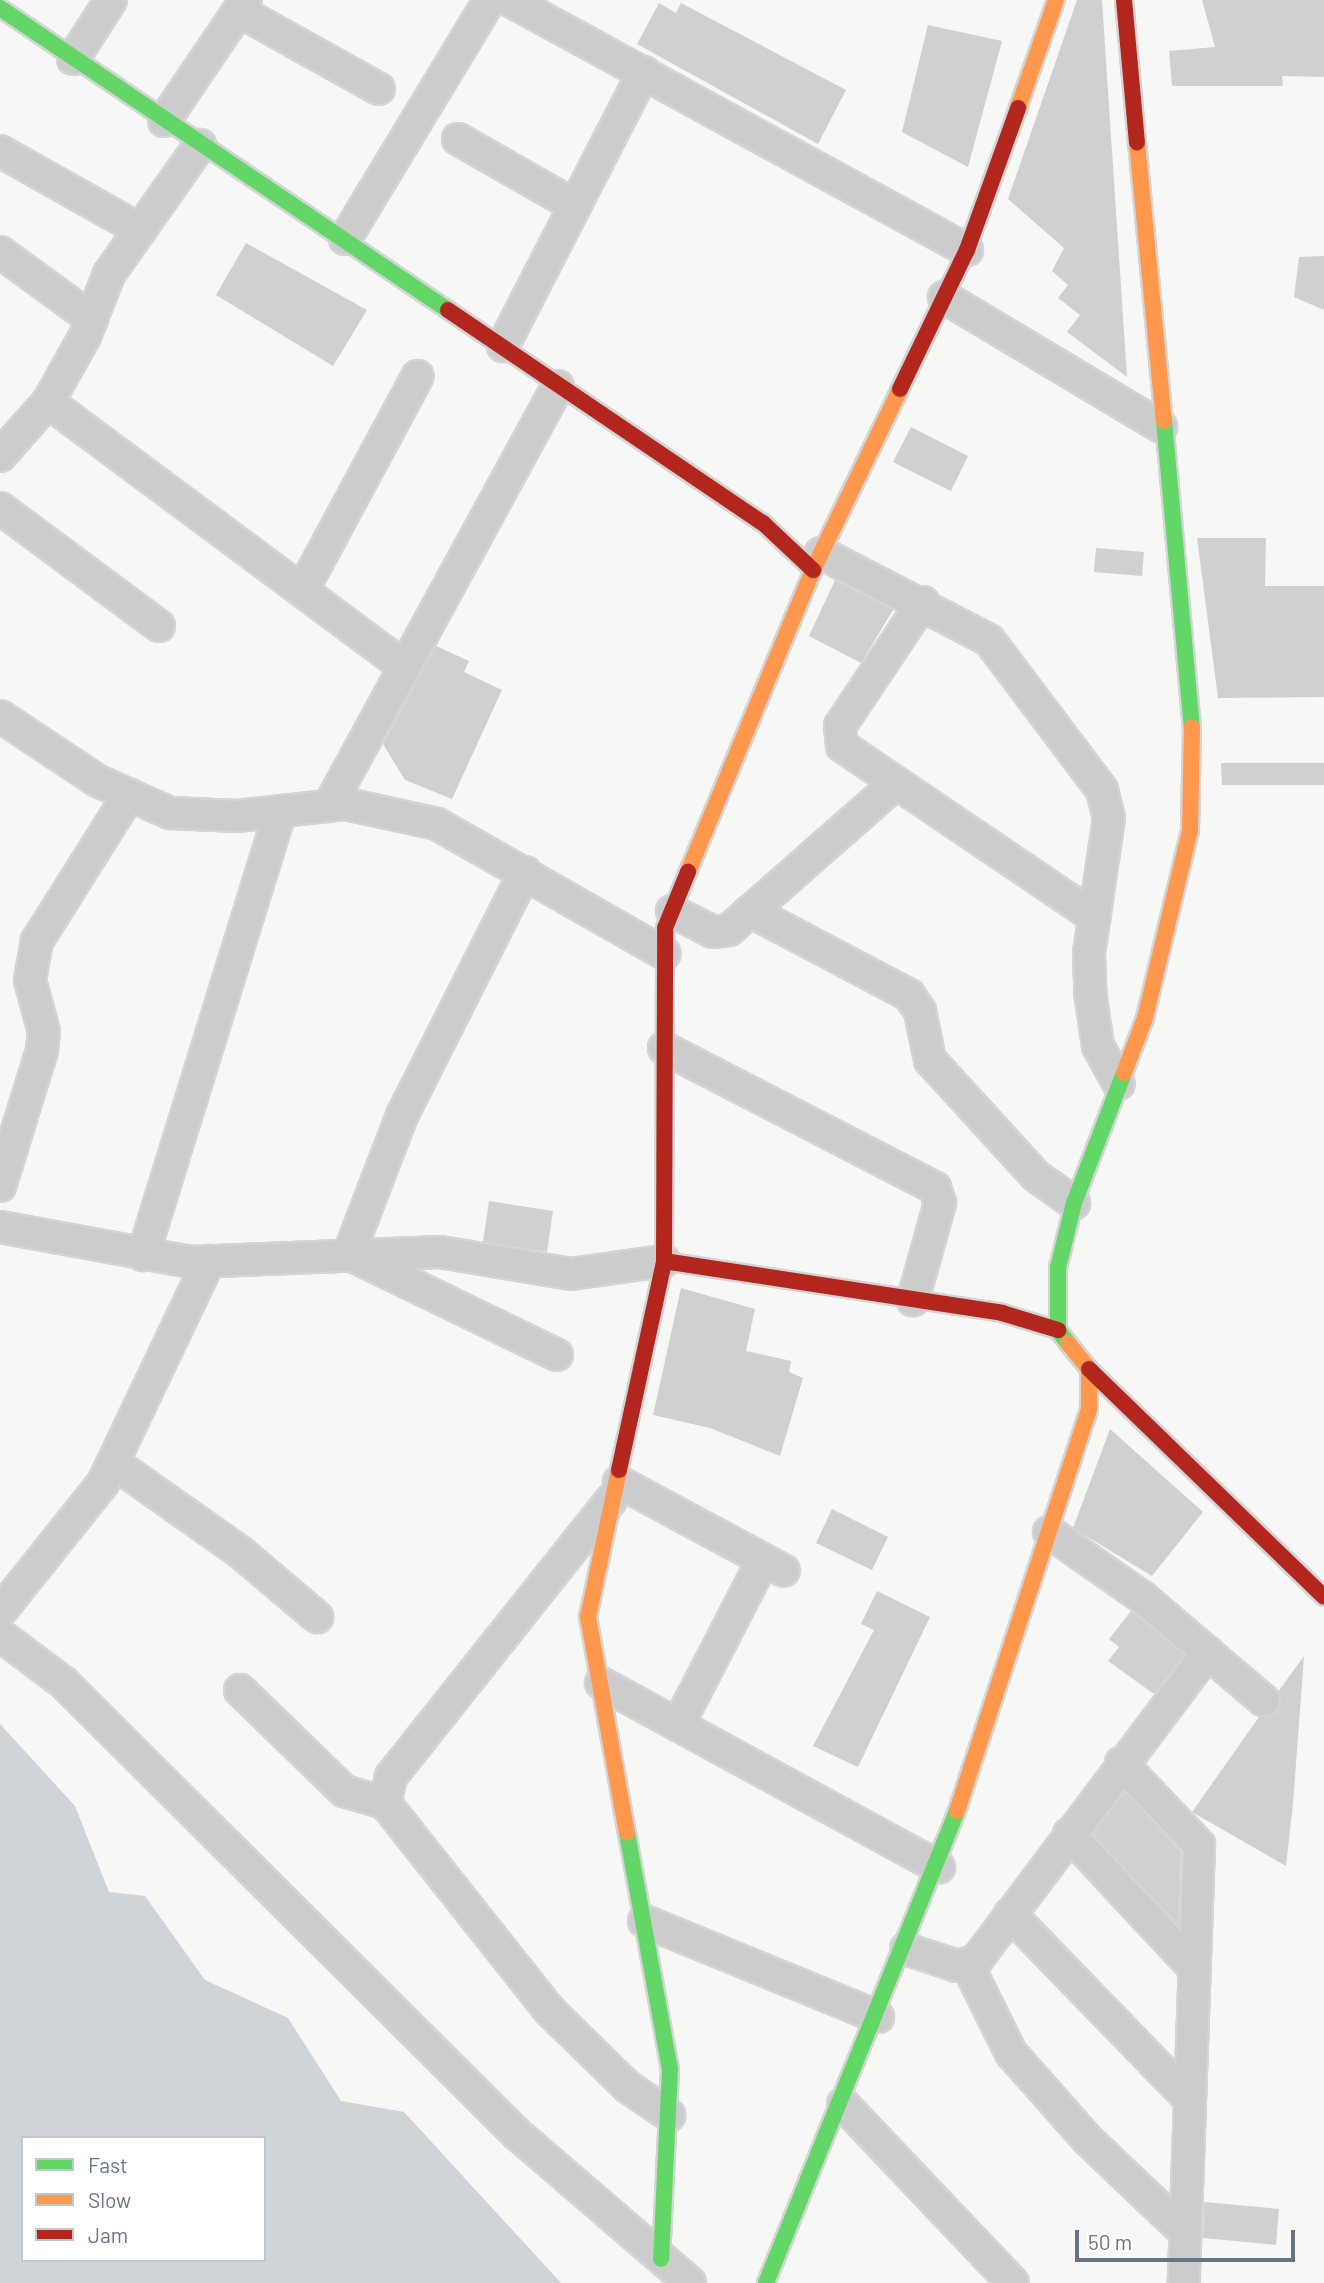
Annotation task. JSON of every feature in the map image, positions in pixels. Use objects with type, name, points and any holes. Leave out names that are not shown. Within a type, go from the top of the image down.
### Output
[{"type":"street","points":[[73,58],[111,0]]},
{"type":"street","points":[[345,239],[490,0]]},
{"type":"street","points":[[509,0],[967,250]]},
{"type":"street","points":[[661,2259],[670,2069],[588,1617],[664,1261],[665,954],[672,911],[817,562],[967,250],[1056,0]]},
{"type":"street","points":[[1124,0],[1161,427],[1192,715],[1190,830],[1170,931],[1119,1084],[1074,1203],[1054,1300],[1058,1330],[1088,1369],[1324,1597]]},
{"type":"street","points":[[164,121],[242,5],[379,89]]},
{"type":"street","points":[[0,8],[164,121],[503,346],[817,562],[923,602],[989,640],[1102,790],[1109,818],[1089,954],[1098,1045],[1119,1084]]},
{"type":"street","points":[[503,346],[644,72]]},
{"type":"street","points":[[458,139],[575,206]]},
{"type":"street","points":[[0,456],[48,402],[92,318],[109,274],[200,145]]},
{"type":"street","points":[[0,151],[140,230]]},
{"type":"street","points":[[0,252],[92,318]]},
{"type":"street","points":[[944,297],[1161,427]]},
{"type":"street","points":[[302,591],[418,376]]},
{"type":"street","points":[[329,806],[402,665],[558,386]]},
{"type":"street","points":[[48,402],[402,665]]},
{"type":"street","points":[[0,508],[159,626]]},
{"type":"street","points":[[923,602],[837,734],[849,755],[1095,917]]},
{"type":"street","points":[[0,716],[129,795],[196,817],[329,806],[387,809],[437,824],[665,954]]},
{"type":"street","points":[[672,911],[721,933],[750,911],[894,785]]},
{"type":"street","points":[[0,1186],[42,1050],[41,1017],[30,981],[37,941],[129,795]]},
{"type":"street","points":[[143,1255],[279,812]]},
{"type":"street","points":[[349,1254],[403,1113],[525,872]]},
{"type":"street","points":[[750,911],[909,995],[920,1011],[930,1060],[1036,1176],[1074,1203]]},
{"type":"street","points":[[664,1048],[935,1188],[940,1203],[913,1300]]},
{"type":"street","points":[[0,1227],[143,1255],[209,1261],[349,1254],[463,1254],[571,1274],[664,1261],[1002,1313],[1058,1330]]},
{"type":"street","points":[[349,1254],[556,1355]]},
{"type":"street","points":[[0,1612],[114,1463],[209,1261]]},
{"type":"street","points":[[775,2277],[939,1867],[1089,1410],[1088,1369]]},
{"type":"street","points":[[114,1463],[240,1552],[317,1617]]},
{"type":"street","points":[[617,1488],[774,1565],[678,1725]]},
{"type":"street","points":[[385,1803],[391,1777],[617,1488]]},
{"type":"street","points":[[1049,1532],[1208,1652],[1264,1701]]},
{"type":"street","points":[[0,1635],[64,1683],[517,2134],[690,2283]]},
{"type":"street","points":[[968,1966],[1208,1652]]},
{"type":"street","points":[[601,1683],[939,1867]]},
{"type":"street","points":[[240,1690],[344,1791],[385,1803],[550,2011],[628,2087],[668,2115]]},
{"type":"street","points":[[1121,1763],[1199,1845],[1184,2283]]},
{"type":"street","points":[[1069,1834],[1195,1969]]},
{"type":"street","points":[[1010,1914],[1189,2099]]},
{"type":"street","points":[[644,1921],[878,2017]]},
{"type":"street","points":[[906,1949],[968,1966],[1011,2053],[1088,2140],[1185,2232]]},
{"type":"street","points":[[843,2104],[1013,2283]]},
{"type":"shaded area","points":[[0,1724],[75,1806],[109,1892],[145,1896],[205,1980],[288,2018],[341,2101],[404,2112],[561,2283],[0,2283]]},
{"type":"building","points":[[1077,0],[1102,0],[1127,377],[1067,332],[1080,315],[1058,298],[1068,285],[1052,271],[1064,248],[1008,199]]},
{"type":"building","points":[[1202,0],[1324,0],[1324,77],[1282,76],[1283,86],[1172,86],[1169,51],[1215,47]]},
{"type":"building","points":[[659,3],[676,13],[681,3],[846,90],[818,144],[637,44]]},
{"type":"building","points":[[928,25],[1002,41],[968,167],[902,132]]},
{"type":"building","points":[[246,243],[367,310],[333,366],[216,295]]},
{"type":"building","points":[[1324,256],[1324,310],[1294,297],[1299,257]]},
{"type":"building","points":[[911,427],[968,456],[951,491],[893,462]]},
{"type":"building","points":[[1197,538],[1266,538],[1265,586],[1324,586],[1324,697],[1218,698]]},
{"type":"building","points":[[1096,548],[1144,552],[1142,576],[1094,572]]},
{"type":"building","points":[[835,580],[893,610],[861,663],[809,636]]},
{"type":"building","points":[[436,646],[469,661],[464,672],[502,690],[452,799],[405,780],[383,744]]},
{"type":"building","points":[[1221,763],[1324,763],[1324,785],[1222,785]]},
{"type":"building","points":[[489,1201],[553,1211],[547,1252],[483,1242]]},
{"type":"building","points":[[681,1288],[755,1309],[746,1351],[791,1361],[789,1372],[803,1378],[780,1456],[710,1428],[653,1415]]},
{"type":"building","points":[[1110,1429],[1203,1512],[1152,1576],[1073,1528]]},
{"type":"building","points":[[832,1509],[888,1537],[872,1570],[816,1543]]},
{"type":"building","points":[[877,1591],[930,1617],[858,1767],[813,1746],[874,1630],[861,1624]]},
{"type":"building","points":[[1131,1611],[1184,1655],[1154,1694],[1108,1661],[1119,1647],[1109,1639]]},
{"type":"building","points":[[1304,1656],[1286,1866],[1192,1812],[1259,1717],[1278,1712],[1278,1692]]},
{"type":"building","points":[[1125,1792],[1181,1852],[1179,1926],[1093,1834]]},
{"type":"building","points":[[1204,2202],[1279,2209],[1276,2245],[1203,2238]]},
{"type":"traffic: fast","points":[[0,8],[448,310]]},
{"type":"traffic: fast","points":[[1164,421],[1192,727]]},
{"type":"traffic: fast","points":[[1068,1343],[1058,1330],[1058,1268],[1074,1203],[1124,1073]]},
{"type":"traffic: fast","points":[[766,2283],[957,1811]]},
{"type":"traffic: fast","points":[[627,1833],[670,2069],[661,2259]]},
{"type":"traffic: slow","points":[[1018,108],[1056,0]]},
{"type":"traffic: slow","points":[[1137,142],[1164,421]]},
{"type":"traffic: slow","points":[[688,872],[813,570],[900,389]]},
{"type":"traffic: slow","points":[[1124,1073],[1145,1018],[1190,830],[1192,727]]},
{"type":"traffic: slow","points":[[957,1811],[1089,1410],[1089,1369],[1068,1343]]},
{"type":"traffic: slow","points":[[619,1470],[588,1617],[627,1833]]},
{"type":"traffic: jam","points":[[1124,0],[1137,142]]},
{"type":"traffic: jam","points":[[900,389],[967,250],[1018,108]]},
{"type":"traffic: jam","points":[[448,310],[763,523],[813,570]]},
{"type":"traffic: jam","points":[[619,1470],[664,1261],[665,928],[688,872]]},
{"type":"traffic: jam","points":[[664,1261],[1002,1313],[1058,1330]]},
{"type":"traffic: jam","points":[[1089,1369],[1324,1597]]}]
